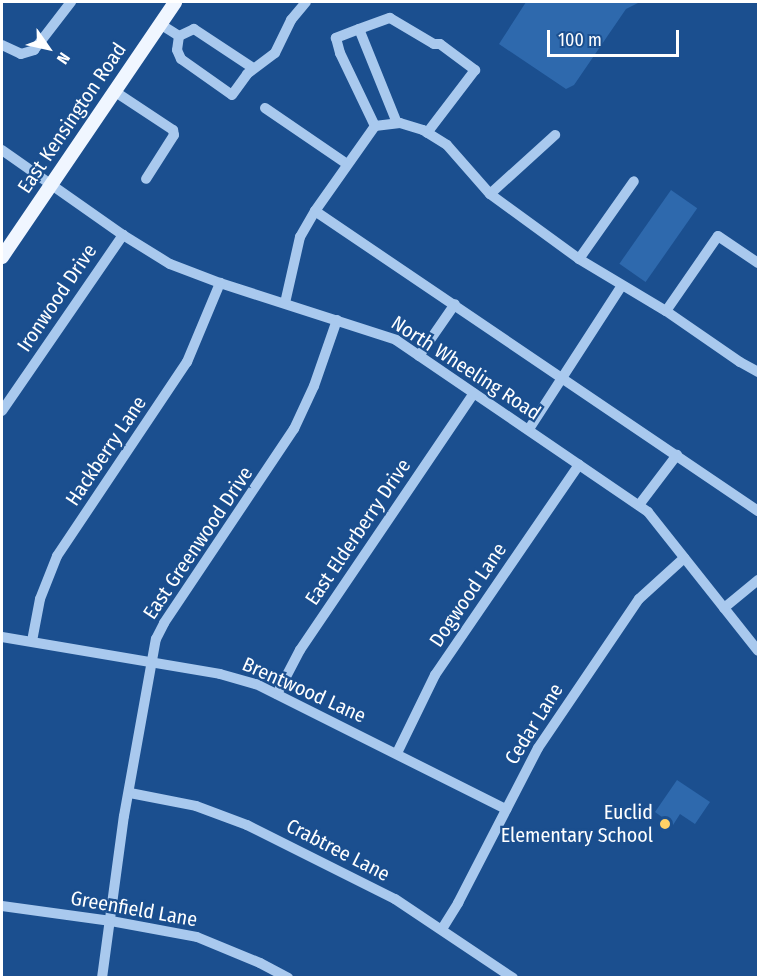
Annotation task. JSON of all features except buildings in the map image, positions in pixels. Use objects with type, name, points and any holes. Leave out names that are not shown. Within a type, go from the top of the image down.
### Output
[{"type":"main road","name":"East Kensington Road","points":[[2,257],[175,2]]},
{"type":"street","points":[[2,45],[12,52],[25,54],[39,47],[71,2]]},
{"type":"street","points":[[179,36],[177,50],[181,59],[232,95],[253,68],[275,52],[291,20],[306,2]]},
{"type":"street","points":[[375,126],[340,53],[336,38],[390,18],[434,44],[440,44],[475,70],[427,133]]},
{"type":"street","points":[[160,24],[179,36]]},
{"type":"street","points":[[179,36],[194,29],[253,68]]},
{"type":"street","points":[[359,29],[397,123]]},
{"type":"street","points":[[114,91],[172,130],[174,135],[146,178]]},
{"type":"street","points":[[265,108],[347,164]]},
{"type":"street","points":[[285,303],[300,237],[315,211],[375,126],[397,123],[427,133],[447,145],[490,194],[579,259],[757,367]]},
{"type":"street","points":[[490,194],[555,135]]},
{"type":"street","name":"North Wheeling Road","points":[[2,150],[123,235],[170,264],[220,284],[382,334],[419,356],[639,505],[658,522],[759,651]]},
{"type":"street","points":[[579,259],[634,181]]},
{"type":"street","points":[[315,211],[563,376],[759,511]]},
{"type":"street","name":"Ironwood Drive","points":[[2,411],[123,235]]},
{"type":"street","points":[[666,312],[718,236],[759,263]]},
{"type":"street","name":"Hackberry Lane","points":[[32,641],[40,599],[57,556],[187,362],[220,284]]},
{"type":"street","points":[[529,429],[621,286]]},
{"type":"street","points":[[419,356],[455,304]]},
{"type":"street","name":"East Greenwood Drive","points":[[102,978],[124,816],[130,793],[156,639],[164,623],[294,429],[314,386],[337,320]]},
{"type":"street","name":"East Elderberry Drive","points":[[277,694],[300,650],[474,393]]},
{"type":"street","points":[[639,505],[676,455]]},
{"type":"street","name":"Dogwood Lane","points":[[397,753],[435,675],[579,465]]},
{"type":"street","name":"Cedar Lane","points":[[442,928],[458,903],[538,748],[634,606],[651,586],[684,558]]},
{"type":"street","points":[[724,608],[759,580]]},
{"type":"street","name":"Brentwood Lane","points":[[2,637],[240,679],[277,694],[506,809]]},
{"type":"street","name":"Crabtree Lane","points":[[130,793],[196,806],[238,821],[395,899],[442,928],[511,977]]},
{"type":"street","name":"Greenfield Lane","points":[[2,906],[111,921],[197,937],[260,963],[288,978]]},
{"type":"shaded area","points":[[526,2],[640,2],[626,9],[574,85],[566,89],[499,44]]},
{"type":"shaded area","points":[[671,190],[697,208],[646,282],[619,264]]},
{"type":"shaded area","points":[[677,780],[710,802],[695,824],[680,814],[673,825],[655,812]]},
{"type":"place","name":"Euclid Elementary School","points":[[665,824]]}]
